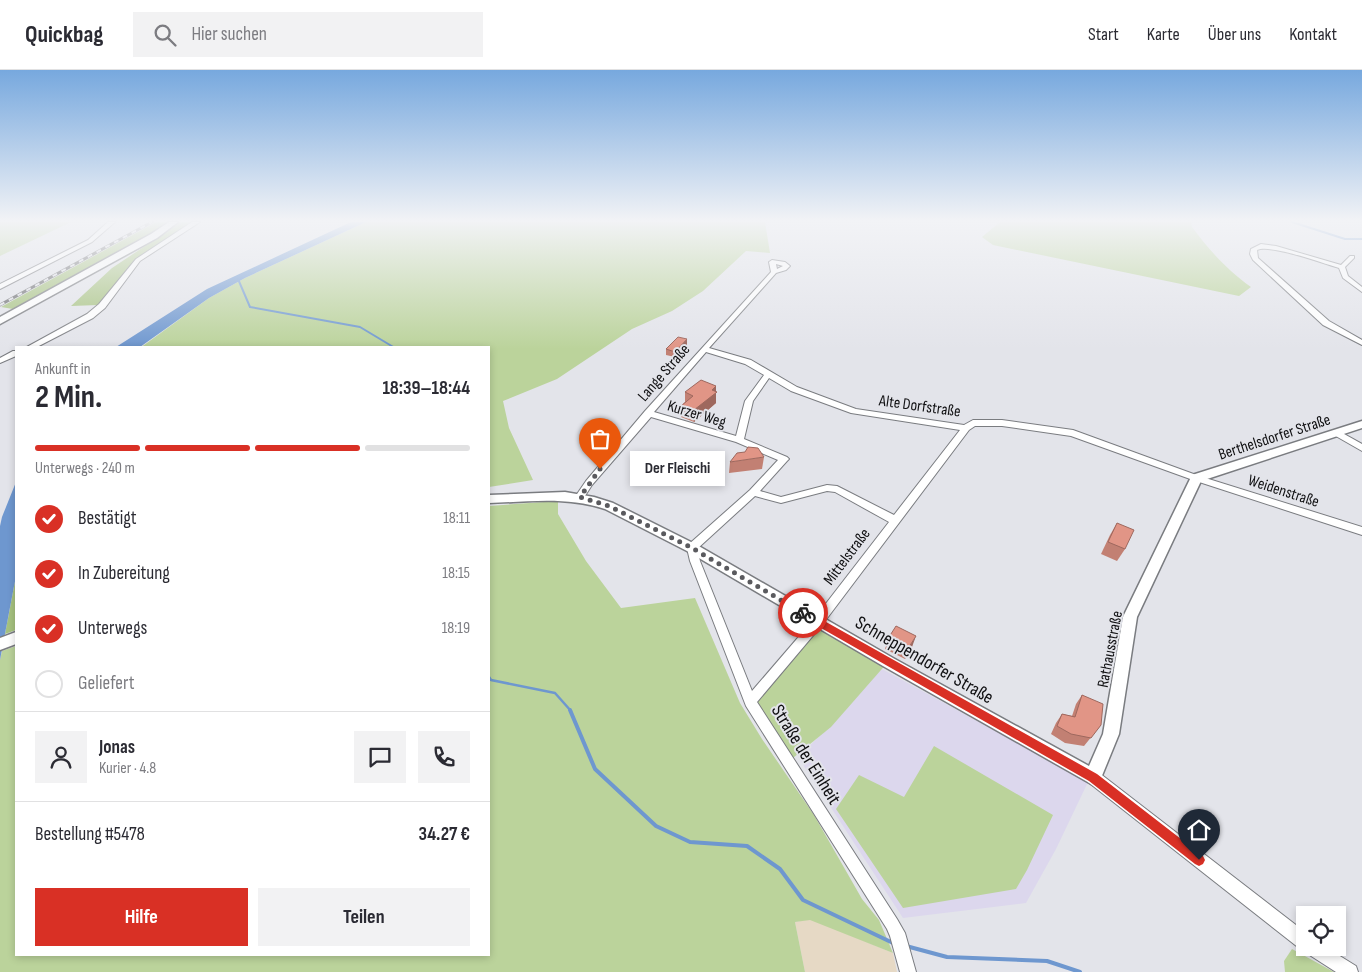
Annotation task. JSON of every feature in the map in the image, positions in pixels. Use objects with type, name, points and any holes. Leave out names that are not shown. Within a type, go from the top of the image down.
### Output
[{"type":"street","points":[[0,288],[46,264]]},
{"type":"street","points":[[0,321],[103,264]]},
{"type":"street","points":[[32,346],[90,316],[102,306],[135,264]]},
{"type":"street","points":[[1262,264],[1326,323],[1362,343]]},
{"type":"street","points":[[1332,264],[1342,267]]},
{"type":"street","points":[[1342,267],[1345,264]]},
{"type":"street","points":[[1342,267],[1345,276],[1362,290]]},
{"type":"street","name":"Lange Straße","points":[[580,497],[589,482],[648,413],[774,272]]},
{"type":"street","name":"Alte Dorfstraße","points":[[704,349],[748,362],[794,389],[854,411],[966,428],[973,423],[1002,423],[1073,434],[1196,478]]},
{"type":"street","points":[[0,361],[15,354]]},
{"type":"street","points":[[738,440],[749,401],[768,374]]},
{"type":"street","name":"Kurzer Weg","points":[[648,413],[738,440],[784,459],[753,492]]},
{"type":"street","name":"Berthelsdorfer Straße","points":[[1196,478],[1362,424]]},
{"type":"street","name":"Mittelstraße","points":[[750,702],[818,622],[966,428]]},
{"type":"street","points":[[1337,433],[1362,448]]},
{"type":"street","name":"Weidenstraße","points":[[1196,478],[1362,531]]},
{"type":"street","name":"Rathausstraße","points":[[1093,777],[1111,734],[1130,617],[1163,552],[1196,478]]},
{"type":"street","points":[[692,548],[753,492],[780,500],[828,488],[837,489],[894,520]]},
{"type":"street","name":"Schneppendorfer Straße","points":[[490,499],[565,495],[580,497],[609,506],[692,548],[818,622],[1093,777],[1296,935]]},
{"type":"street","name":"Straße der Einheit","points":[[692,548],[694,561],[750,702],[897,933],[907,966]]},
{"type":"street","points":[[0,644],[15,638]]},
{"type":"street","points":[[1326,956],[1350,972]]},
{"type":"shaded area","points":[[882,669],[1088,782],[1056,849],[1026,903],[903,918],[798,757],[828,728],[853,696]]},
{"type":"shaded area","points":[[811,919],[893,953],[897,972],[805,972],[795,922]]},
{"type":"green space","points":[[79,264],[94,264],[13,309],[1,307]]},
{"type":"green space","points":[[118,264],[133,264],[98,305],[71,306]]},
{"type":"green space","points":[[275,264],[732,264],[703,291],[672,311],[632,329],[557,379],[503,401],[509,428],[533,480],[490,487],[490,346],[143,346],[209,298]]},
{"type":"green space","points":[[1085,264],[1224,264],[1251,287],[1239,296]]},
{"type":"green space","points":[[558,501],[558,514],[586,561],[621,608],[695,598],[740,703],[814,815],[862,899],[879,920],[893,953],[810,920],[795,922],[805,972],[0,972],[0,660],[2,651],[15,646],[15,956],[490,956],[490,506]]},
{"type":"green space","points":[[15,581],[15,630],[5,634]]},
{"type":"green space","points":[[818,622],[888,662],[831,727],[788,762],[750,702]]},
{"type":"green space","points":[[934,746],[1053,815],[1016,889],[903,908],[836,809],[859,775],[904,797]]},
{"type":"green space","points":[[1292,949],[1296,951],[1296,956],[1305,956],[1334,972],[1285,972],[1284,961]]},
{"type":"water","points":[[261,264],[275,264],[209,298],[141,346],[118,346],[207,289]]},
{"type":"water","points":[[15,484],[15,581],[0,660],[0,526]]},
{"type":"building","points":[[678,337],[687,339],[675,352],[666,349]]},
{"type":"building","points":[[701,380],[716,386],[712,390],[717,392],[694,410],[681,406],[693,396],[685,392]]},
{"type":"building","points":[[748,447],[758,448],[764,457],[730,462],[737,453],[745,452]]},
{"type":"building","points":[[674,455],[678,460],[662,465],[658,459]]},
{"type":"building","points":[[1117,523],[1134,530],[1125,549],[1108,542]]},
{"type":"building","points":[[896,626],[916,636],[909,647],[889,637]]},
{"type":"building","points":[[1082,695],[1103,704],[1101,725],[1091,738],[1071,734],[1057,726],[1062,714],[1075,717]]},
{"type":"waterway","points":[[238,279],[250,307],[360,327],[392,346]]},
{"type":"waterway","points":[[490,678],[555,693],[571,711]]},
{"type":"waterway","points":[[570,710],[595,769],[656,826],[690,842],[747,846],[780,869],[803,900],[893,943]]},
{"type":"waterway","points":[[906,946],[947,957],[1047,961],[1080,972]]},
{"type":"railway","points":[[0,305],[75,264]]},
{"type":"way so far","points":[[600,469],[580,497],[595,500],[609,506],[692,548],[803,613]]},
{"type":"place","name":"Der Fleischi","points":[[600,469]]},
{"type":"route","points":[[803,613],[1093,777],[1199,860]]}]
